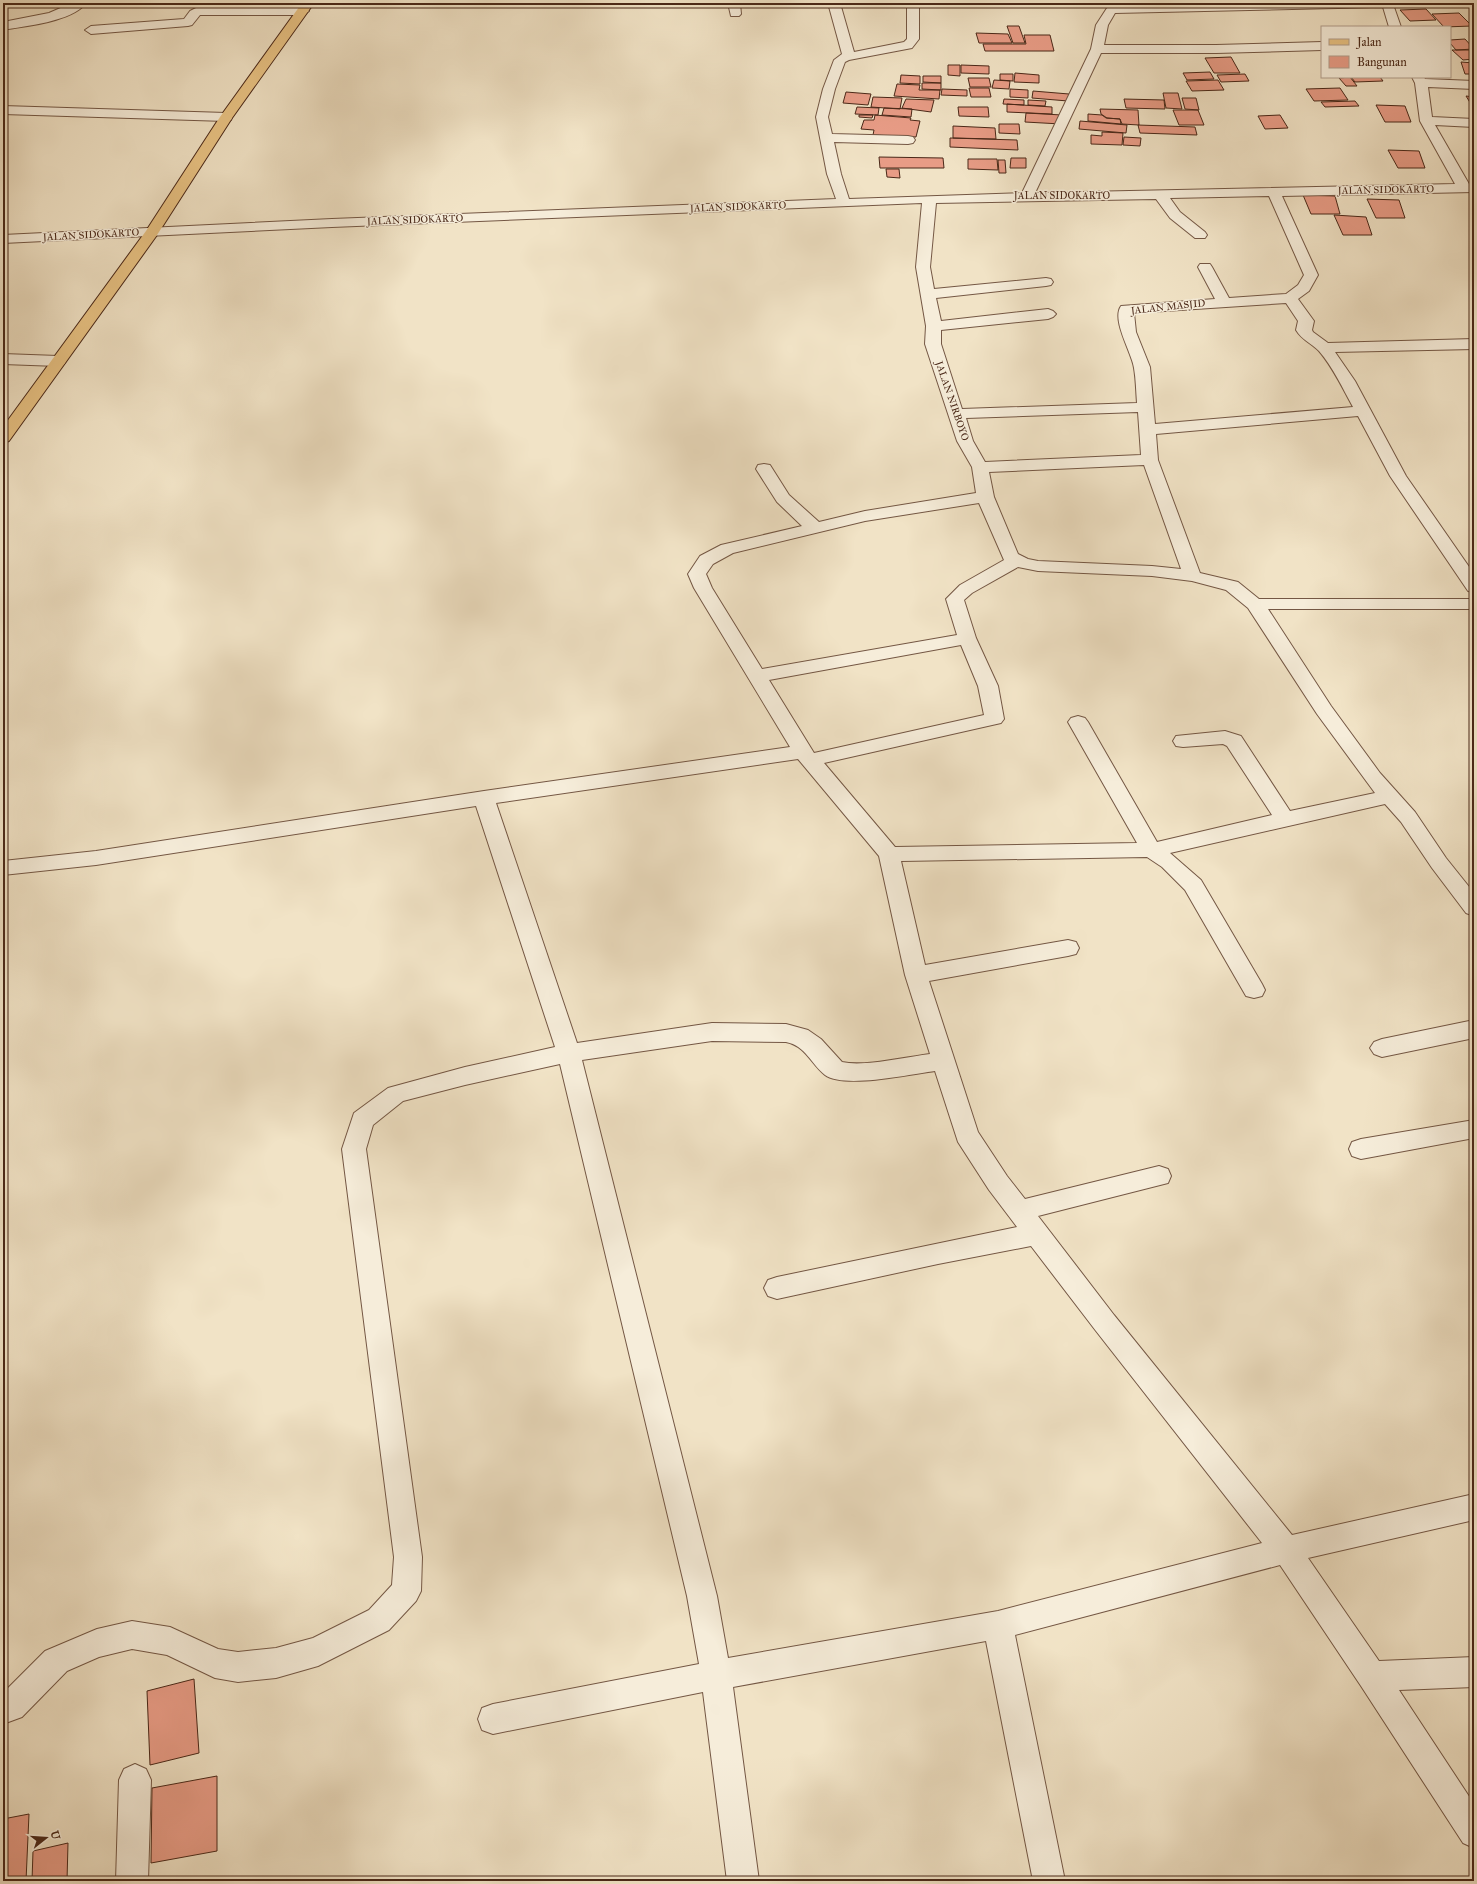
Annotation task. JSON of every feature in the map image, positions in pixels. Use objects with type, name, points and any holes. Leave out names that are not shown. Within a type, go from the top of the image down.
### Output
[{"type":"main road","points":[[3,438],[152,232],[226,117],[306,7]]},
{"type":"street","points":[[3,26],[57,14],[72,9],[80,3]]},
{"type":"street","points":[[834,3],[849,56]]},
{"type":"street","points":[[844,203],[834,174],[822,117],[829,89],[840,60],[849,56],[908,45],[913,39],[913,3]]},
{"type":"street","points":[[1387,3],[1395,26]]},
{"type":"street","points":[[1027,196],[1097,49],[1102,25],[1111,10],[1412,3]]},
{"type":"street","points":[[91,30],[188,22],[194,13],[198,11],[306,7]]},
{"type":"street","points":[[1097,49],[1216,49],[1321,46]]},
{"type":"street","points":[[1469,188],[1426,121],[1420,80],[1474,85]]},
{"type":"street","points":[[3,110],[226,117]]},
{"type":"street","points":[[1426,121],[1474,123]]},
{"type":"street","points":[[827,138],[908,140]]},
{"type":"street","name":"JALAN SIDOKARTO","points":[[3,239],[332,223],[844,203],[929,198],[1274,193],[1469,188]]},
{"type":"street","points":[[1274,193],[1311,275],[1304,288],[1290,298],[1306,322],[1304,330],[1307,336],[1324,348],[1347,381],[1398,476],[1474,587]]},
{"type":"street","points":[[1160,195],[1175,215],[1200,235]]},
{"type":"street","name":"JALAN NIRBOYO","points":[[929,198],[923,267],[934,326],[933,344],[965,441],[980,467],[985,497],[1011,557],[1018,560]]},
{"type":"street","points":[[1205,267],[1224,302]]},
{"type":"street","points":[[929,294],[1046,282]]},
{"type":"street","name":"JALAN MASJID","points":[[1192,576],[1150,460],[1142,367],[1128,332],[1126,309],[1290,298]]},
{"type":"street","points":[[934,326],[1048,314]]},
{"type":"street","points":[[1324,348],[1474,344]]},
{"type":"street","points":[[3,359],[58,361]]},
{"type":"street","points":[[956,414],[1146,408]]},
{"type":"street","points":[[1148,430],[1363,410]]},
{"type":"street","points":[[980,467],[1150,460]]},
{"type":"street","points":[[764,469],[783,498],[815,528]]},
{"type":"street","points":[[985,497],[865,516],[727,549],[706,560],[697,574],[703,588],[806,756],[889,854],[916,975],[967,1135],[1019,1211],[1105,1323],[1286,1550],[1372,1676],[1474,1832]]},
{"type":"street","points":[[3,868],[96,858],[484,798],[806,756],[992,711],[988,686],[966,638],[955,599],[966,589],[1018,560],[1023,563],[1038,566],[1152,571],[1192,576],[1232,586],[1255,604],[1324,710],[1388,797],[1408,817],[1439,863],[1474,908]]},
{"type":"street","points":[[1255,604],[1474,604]]},
{"type":"street","points":[[756,676],[942,644],[966,638]]},
{"type":"street","points":[[1078,722],[1151,850],[1169,862],[1193,885],[1254,990]]},
{"type":"street","points":[[1183,741],[1225,737],[1234,741],[1285,819]]},
{"type":"street","points":[[889,854],[1151,850],[1388,797]]},
{"type":"street","points":[[484,798],[569,1054],[702,1596],[716,1675],[743,1881]]},
{"type":"street","points":[[916,975],[1068,948]]},
{"type":"street","points":[[1382,1048],[1474,1029]]},
{"type":"street","points":[[3,1709],[11,1706],[56,1661],[97,1643],[132,1635],[170,1641],[215,1664],[238,1667],[276,1663],[318,1652],[380,1620],[406,1591],[408,1557],[354,1149],[362,1120],[396,1094],[465,1076],[569,1054],[712,1032],[786,1033],[800,1036],[813,1045],[834,1069],[846,1072],[863,1072],[943,1061]]},
{"type":"street","points":[[1361,1149],[1474,1129]]},
{"type":"street","points":[[1019,1211],[1159,1176]]},
{"type":"street","points":[[777,1288],[938,1253],[1037,1234]]},
{"type":"street","points":[[493,1719],[716,1675],[998,1625],[1286,1550],[1474,1507]]},
{"type":"street","points":[[998,1625],[1049,1881]]},
{"type":"street","points":[[1372,1676],[1474,1672]]},
{"type":"street","points":[[132,1881],[135,1780]]},
{"type":"building","points":[[1426,9],[1436,20],[1410,21],[1400,10]]},
{"type":"building","points":[[1459,13],[1472,26],[1443,26],[1432,14]]},
{"type":"building","points":[[1007,26],[1019,26],[1025,43],[1013,43]]},
{"type":"building","points":[[976,33],[1008,34],[1012,43],[979,43]]},
{"type":"building","points":[[1024,35],[1050,35],[1054,51],[985,51],[983,44],[1026,44]]},
{"type":"building","points":[[1465,39],[1474,49],[1456,50],[1451,44],[1451,40]]},
{"type":"building","points":[[1452,50],[1474,50],[1474,59],[1463,60]]},
{"type":"building","points":[[1231,57],[1240,73],[1214,73],[1205,58]]},
{"type":"building","points":[[1461,62],[1474,63],[1474,74],[1465,74]]},
{"type":"building","points":[[948,65],[960,65],[960,76],[948,75]]},
{"type":"building","points":[[961,65],[989,66],[989,74],[961,73]]},
{"type":"building","points":[[1210,72],[1214,79],[1187,80],[1183,73]]},
{"type":"building","points":[[1015,73],[1039,75],[1039,83],[1014,82]]},
{"type":"building","points":[[1000,74],[1013,74],[1013,81],[1000,80]]},
{"type":"building","points":[[1245,74],[1249,81],[1221,82],[1217,75]]},
{"type":"building","points":[[901,75],[920,76],[920,84],[900,83]]},
{"type":"building","points":[[923,76],[941,76],[941,83],[923,82]]},
{"type":"building","points":[[968,78],[989,78],[991,87],[970,87]]},
{"type":"building","points":[[1339,78],[1351,78],[1357,86],[1346,86]]},
{"type":"building","points":[[1352,78],[1381,78],[1383,81],[1355,82]]},
{"type":"building","points":[[994,80],[1010,81],[1009,89],[992,88]]},
{"type":"building","points":[[1218,80],[1224,90],[1192,91],[1186,81]]},
{"type":"building","points":[[922,83],[941,83],[941,90],[922,89]]},
{"type":"building","points":[[897,84],[920,85],[919,90],[940,90],[939,99],[894,96]]},
{"type":"building","points":[[969,88],[989,88],[991,97],[971,97]]},
{"type":"building","points":[[1340,88],[1348,100],[1314,101],[1306,89]]},
{"type":"building","points":[[942,89],[967,90],[967,96],[941,95]]},
{"type":"building","points":[[1010,89],[1028,90],[1028,98],[1010,97]]},
{"type":"building","points":[[1033,91],[1069,94],[1068,101],[1032,98]]},
{"type":"building","points":[[846,92],[871,94],[868,105],[843,103]]},
{"type":"building","points":[[1163,93],[1178,93],[1182,109],[1166,108]]},
{"type":"building","points":[[1466,96],[1474,97],[1474,109]]},
{"type":"building","points":[[873,97],[902,98],[900,109],[871,107]]},
{"type":"building","points":[[1182,98],[1196,98],[1199,110],[1185,109]]},
{"type":"building","points":[[906,99],[934,100],[931,112],[902,108]]},
{"type":"building","points":[[1004,99],[1024,100],[1024,105],[1003,104]]},
{"type":"building","points":[[1124,99],[1164,100],[1165,109],[1126,108]]},
{"type":"building","points":[[1028,100],[1046,101],[1045,106],[1028,105]]},
{"type":"building","points":[[1355,101],[1359,106],[1325,107],[1321,102]]},
{"type":"building","points":[[1007,104],[1052,107],[1052,114],[1007,112]]},
{"type":"building","points":[[1376,105],[1405,106],[1411,122],[1385,122]]},
{"type":"building","points":[[857,107],[879,108],[878,115],[855,114]]},
{"type":"building","points":[[958,107],[988,107],[989,117],[959,116]]},
{"type":"building","points":[[884,108],[912,109],[911,117],[882,115]]},
{"type":"building","points":[[1100,109],[1138,110],[1139,125],[1122,124],[1120,119],[1107,118],[1101,114]]},
{"type":"building","points":[[1173,110],[1198,110],[1204,125],[1179,125]]},
{"type":"building","points":[[1026,113],[1062,115],[1061,124],[1025,122]]},
{"type":"building","points":[[1088,114],[1120,119],[1121,124],[1088,121]]},
{"type":"building","points":[[859,115],[873,115],[872,118],[859,117]]},
{"type":"building","points":[[875,115],[911,118],[910,120],[920,121],[916,137],[873,135],[874,130],[861,129],[864,120],[874,120]]},
{"type":"building","points":[[1280,115],[1288,128],[1265,129],[1258,116]]},
{"type":"building","points":[[1080,121],[1127,125],[1126,133],[1079,129]]},
{"type":"building","points":[[999,124],[1019,124],[1020,134],[999,133]]},
{"type":"building","points":[[1138,125],[1195,127],[1197,135],[1140,133]]},
{"type":"building","points":[[953,126],[995,128],[996,139],[953,138]]},
{"type":"building","points":[[1102,132],[1123,133],[1122,145],[1091,144],[1091,135],[1102,136]]},
{"type":"building","points":[[1124,137],[1141,138],[1140,146],[1123,145]]},
{"type":"building","points":[[950,138],[1017,140],[1018,150],[950,147]]},
{"type":"building","points":[[1388,150],[1419,151],[1425,168],[1398,168]]},
{"type":"building","points":[[879,157],[943,158],[944,168],[880,168]]},
{"type":"building","points":[[1011,158],[1026,158],[1026,168],[1010,168]]},
{"type":"building","points":[[968,159],[997,159],[998,170],[968,169]]},
{"type":"building","points":[[998,160],[1005,160],[1006,173],[999,173]]},
{"type":"building","points":[[886,169],[899,169],[900,178],[887,177]]},
{"type":"building","points":[[1303,195],[1335,196],[1340,214],[1311,214]]},
{"type":"building","points":[[1367,199],[1399,200],[1405,218],[1376,218]]},
{"type":"building","points":[[1334,215],[1366,217],[1372,235],[1343,235]]},
{"type":"building","points":[[194,1679],[199,1753],[150,1765],[147,1691]]},
{"type":"building","points":[[217,1776],[217,1851],[151,1863],[152,1788]]},
{"type":"building","points":[[29,1814],[26,1881],[3,1881],[3,1819]]},
{"type":"building","points":[[68,1843],[67,1881],[32,1881],[33,1851]]}]
